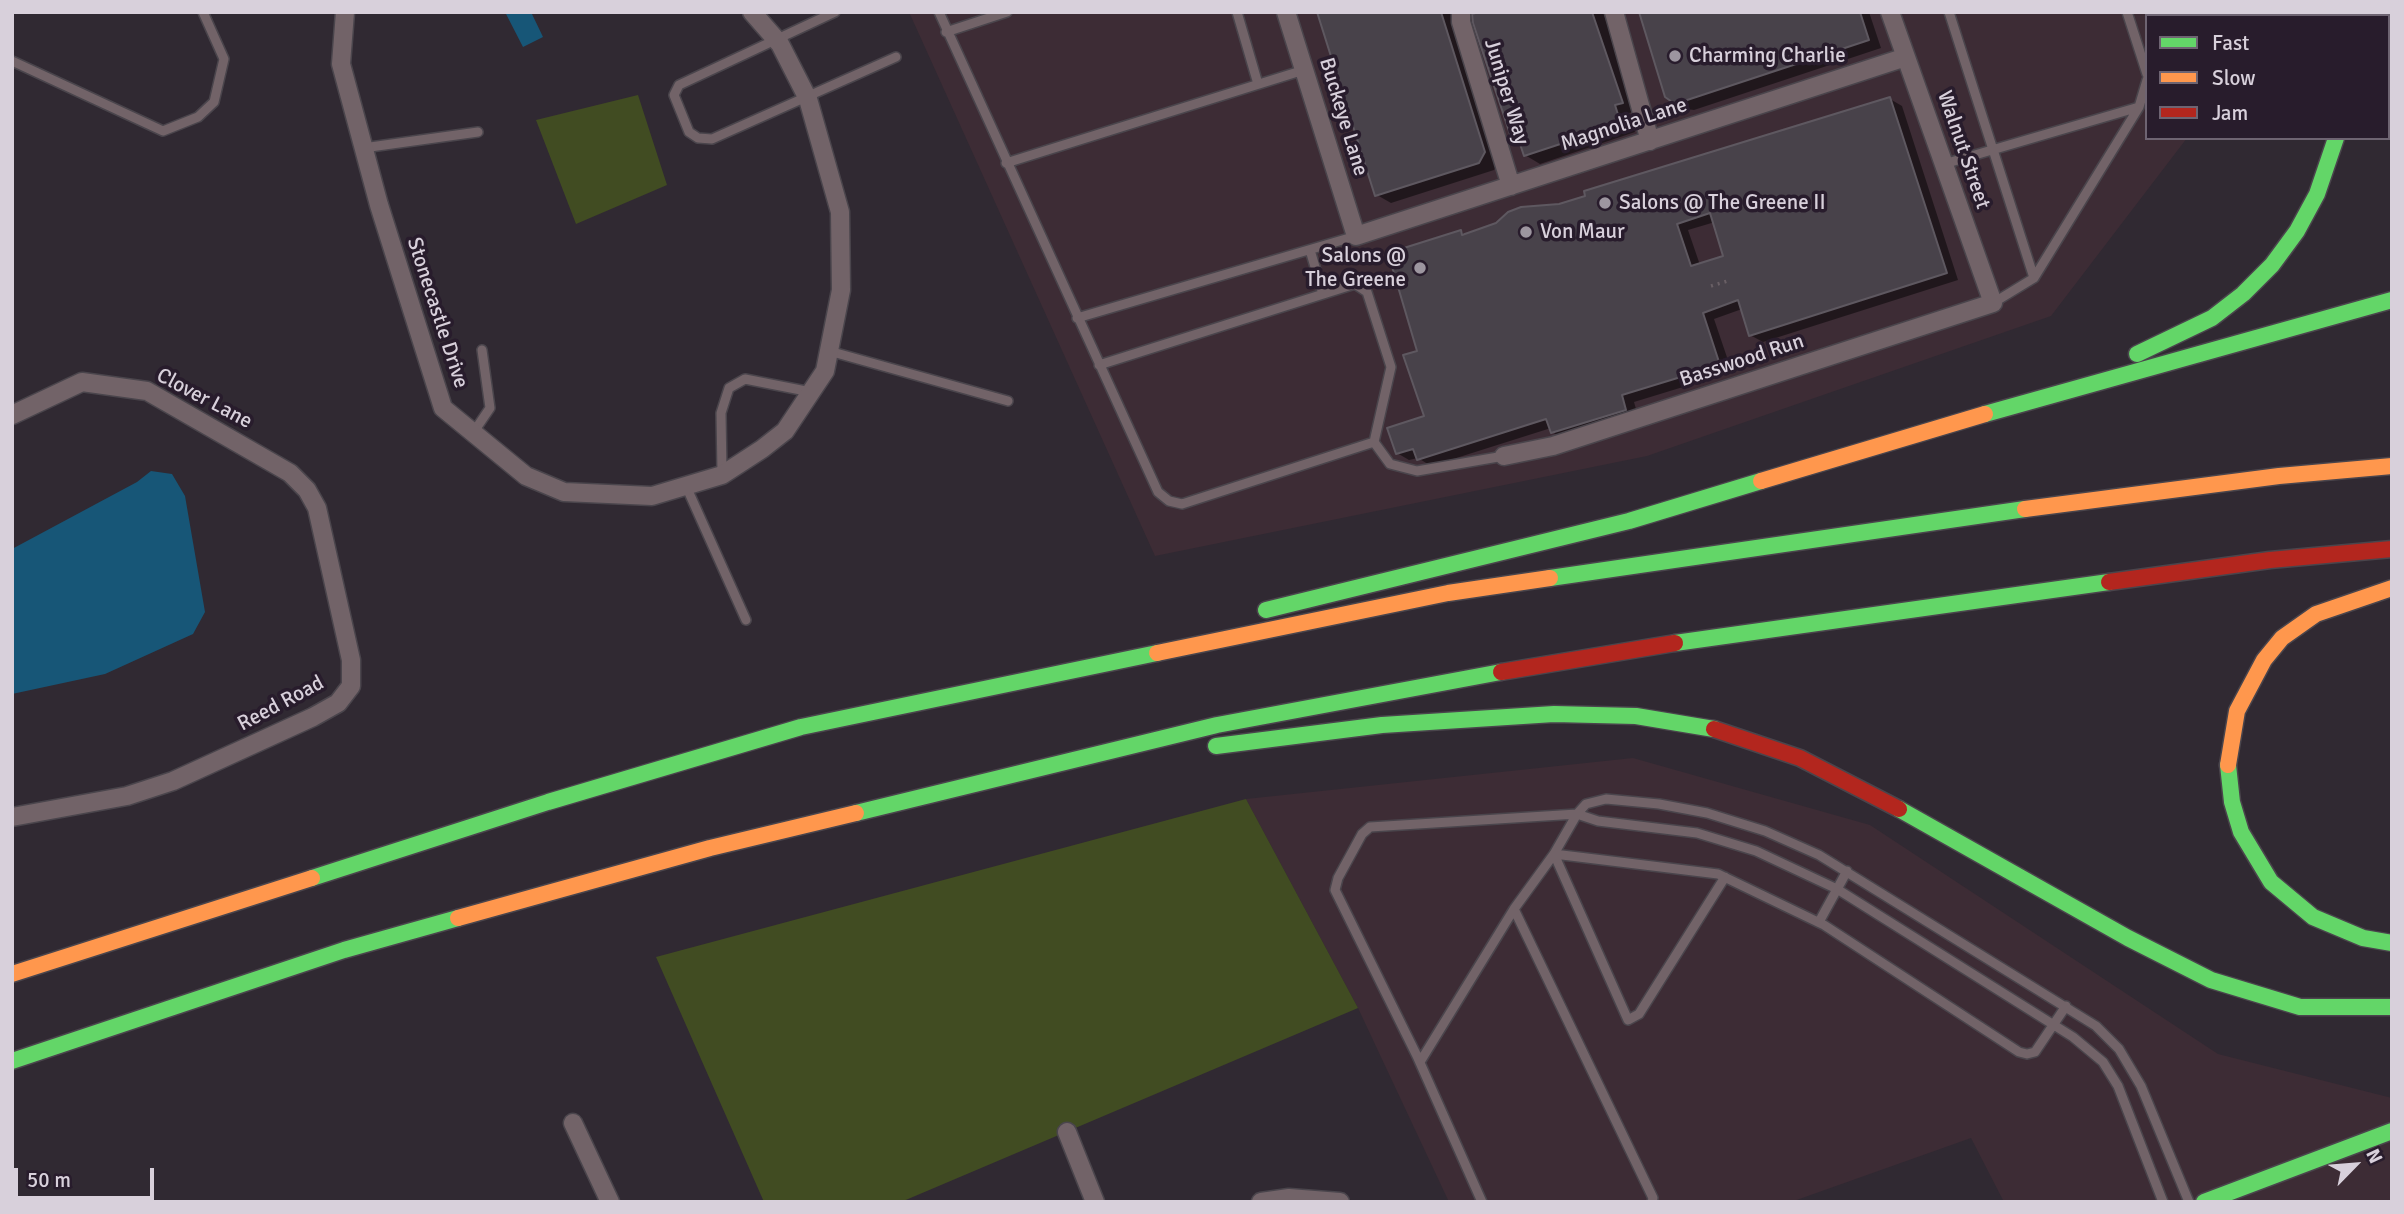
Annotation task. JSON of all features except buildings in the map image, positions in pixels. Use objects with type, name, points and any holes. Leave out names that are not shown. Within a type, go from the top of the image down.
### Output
[{"type":"main road","points":[[1912,435],[2149,349],[2211,318],[2243,295],[2285,248],[2317,194],[2335,140]]},
{"type":"main road","points":[[1255,613],[1629,521],[1912,435],[2392,300]]},
{"type":"main road","points":[[801,727],[1448,593],[1959,517],[2279,477],[2392,466]]},
{"type":"main road","points":[[12,1061],[344,950],[710,848],[1217,726],[1583,657],[1950,603],[2270,560],[2392,549]]},
{"type":"main road","points":[[2392,589],[2316,614],[2282,638],[2264,660],[2237,711],[2230,741],[2228,772],[2232,802],[2241,832],[2271,882],[2292,902],[2330,926],[2363,939],[2392,943]]},
{"type":"main road","points":[[12,974],[548,802],[801,727],[1188,630]]},
{"type":"main road","points":[[997,778],[1190,749],[1382,725],[1554,714],[1636,716],[1705,726],[1800,758],[1848,780],[2128,938],[2211,980],[2300,1007],[2392,1007]]},
{"type":"main road","points":[[2204,1202],[2392,1131]]},
{"type":"street","name":"Stonecastle Drive","points":[[345,12],[341,64],[363,148],[443,408],[526,476],[564,492],[652,496],[722,475],[785,430],[825,371],[841,290],[841,212],[807,97],[775,39],[752,12]]},
{"type":"street","name":"Buckeye Lane","points":[[1286,12],[1356,236]]},
{"type":"street","name":"Juniper Way","points":[[1461,12],[1461,22],[1511,186]]},
{"type":"street","points":[[1614,12],[1650,141]]},
{"type":"street","name":"Walnut Street","points":[[1890,12],[1993,303]]},
{"type":"street","name":"Magnolia Lane","points":[[1356,236],[1906,57]]},
{"type":"street","name":"Basswood Run","points":[[1504,456],[1553,446],[1993,303]]},
{"type":"street","name":"Clover Lane","points":[[12,415],[82,382],[147,391],[290,473]]},
{"type":"street","name":"Reed Road","points":[[12,817],[127,796],[173,781],[338,703],[351,686],[351,660],[317,508],[307,490],[290,473]]},
{"type":"street","points":[[573,1122],[610,1202]]},
{"type":"street","points":[[1067,1132],[1096,1202]]},
{"type":"street","points":[[1261,1202],[1289,1198],[1340,1202]]},
{"type":"lane","points":[[12,61],[163,131],[198,117],[214,102],[224,59],[203,12]]},
{"type":"lane","points":[[835,12],[679,85],[674,95],[689,132],[698,138],[712,139],[896,57]]},
{"type":"lane","points":[[939,12],[1157,492],[1169,501],[1182,504],[1374,442]]},
{"type":"lane","points":[[946,32],[1007,12]]},
{"type":"lane","points":[[1237,12],[1258,84]]},
{"type":"lane","points":[[1949,12],[2034,278]]},
{"type":"lane","points":[[2126,12],[2145,68]]},
{"type":"lane","points":[[1006,163],[1304,71]]},
{"type":"lane","points":[[1993,303],[2034,278],[2139,107],[2145,87]]},
{"type":"lane","points":[[1944,164],[2139,107]]},
{"type":"lane","points":[[363,148],[478,132]]},
{"type":"lane","points":[[1077,318],[1356,236]]},
{"type":"lane","points":[[1310,250],[1323,294]]},
{"type":"lane","points":[[1099,365],[1355,284],[1367,292],[1391,367],[1374,442],[1390,464],[1417,471],[1504,456]]},
{"type":"lane","points":[[473,433],[490,408],[482,350]]},
{"type":"lane","points":[[829,351],[1008,401]]},
{"type":"lane","points":[[722,475],[721,412],[729,388],[745,379],[811,392]]},
{"type":"lane","points":[[686,486],[746,620]]},
{"type":"lane","points":[[1420,1062],[1514,909],[1555,854],[1577,814],[1586,804],[1606,799],[1658,804],[1707,813],[1765,831],[1847,871],[2096,1026],[2119,1049],[2141,1086],[2189,1202]]},
{"type":"lane","points":[[1482,1202],[1420,1062],[1335,890],[1338,878],[1362,834],[1370,827],[1577,814],[1598,821],[1698,833],[1756,851],[1837,889],[2055,1026],[2103,1062],[2118,1086],[2163,1202]]},
{"type":"lane","points":[[1555,854],[1725,877],[1819,922],[2019,1052],[2035,1052],[2066,1006]]},
{"type":"lane","points":[[1555,854],[1628,1020],[1639,1014],[1725,877]]},
{"type":"lane","points":[[1819,922],[1847,871]]},
{"type":"lane","points":[[1514,909],[1653,1198],[1652,1202]]},
{"type":"path","points":[[1711,286],[1731,280]]},
{"type":"shaded area","points":[[909,12],[2237,12],[2145,14],[2145,140],[2185,140],[2051,316],[1647,456],[1155,556]]},
{"type":"shaded area","points":[[1633,758],[1870,825],[2218,1054],[2392,1098],[2392,1202],[2004,1202],[1971,1138],[1791,1202],[1449,1202],[1358,1008],[1246,799]]},
{"type":"green space","points":[[638,95],[667,185],[576,224],[536,120]]},
{"type":"green space","points":[[1246,799],[1358,1008],[901,1202],[764,1202],[656,957]]},
{"type":"water","points":[[505,12],[531,12],[543,37],[523,47]]},
{"type":"water","points":[[151,471],[172,474],[185,496],[205,612],[193,634],[105,674],[12,694],[12,549],[137,482]]},
{"type":"traffic: fast","points":[[2390,72],[2392,76]]},
{"type":"traffic: fast","points":[[2137,354],[2212,318],[2243,294],[2272,265],[2297,231],[2317,194],[2335,140]]},
{"type":"traffic: fast","points":[[1985,414],[2392,300]]},
{"type":"traffic: fast","points":[[1266,610],[1629,521],[1761,481]]},
{"type":"traffic: fast","points":[[1550,578],[2025,509]]},
{"type":"traffic: fast","points":[[1675,643],[2109,582]]},
{"type":"traffic: fast","points":[[312,878],[548,802],[801,727],[1157,653]]},
{"type":"traffic: fast","points":[[856,813],[1217,725],[1501,672]]},
{"type":"traffic: fast","points":[[1216,746],[1382,725],[1554,714],[1636,716],[1714,729]]},
{"type":"traffic: fast","points":[[2228,765],[2232,802],[2241,832],[2271,882],[2313,917],[2363,938],[2392,943]]},
{"type":"traffic: fast","points":[[1899,809],[2128,938],[2211,980],[2300,1007],[2392,1007]]},
{"type":"traffic: fast","points":[[12,1061],[344,950],[458,918]]},
{"type":"traffic: fast","points":[[2204,1202],[2392,1131]]},
{"type":"traffic: slow","points":[[1761,481],[1985,414]]},
{"type":"traffic: slow","points":[[2025,509],[2279,476],[2392,466]]},
{"type":"traffic: slow","points":[[1157,653],[1448,593],[1550,578]]},
{"type":"traffic: slow","points":[[2228,765],[2237,711],[2264,660],[2282,638],[2316,614],[2392,588]]},
{"type":"traffic: slow","points":[[458,918],[710,848],[856,813]]},
{"type":"traffic: slow","points":[[12,974],[312,878]]},
{"type":"traffic: jam","points":[[2109,582],[2270,560],[2392,549]]},
{"type":"traffic: jam","points":[[1501,672],[1675,643]]},
{"type":"traffic: jam","points":[[1714,729],[1800,758],[1899,809]]},
{"type":"place","name":"Charming Charlie","points":[[1675,56]]},
{"type":"place","name":"Salons @ The Greene II","points":[[1605,203]]},
{"type":"place","name":"Von Maur","points":[[1526,232]]},
{"type":"place","name":"Salons @ The Greene","points":[[1420,268]]}]
